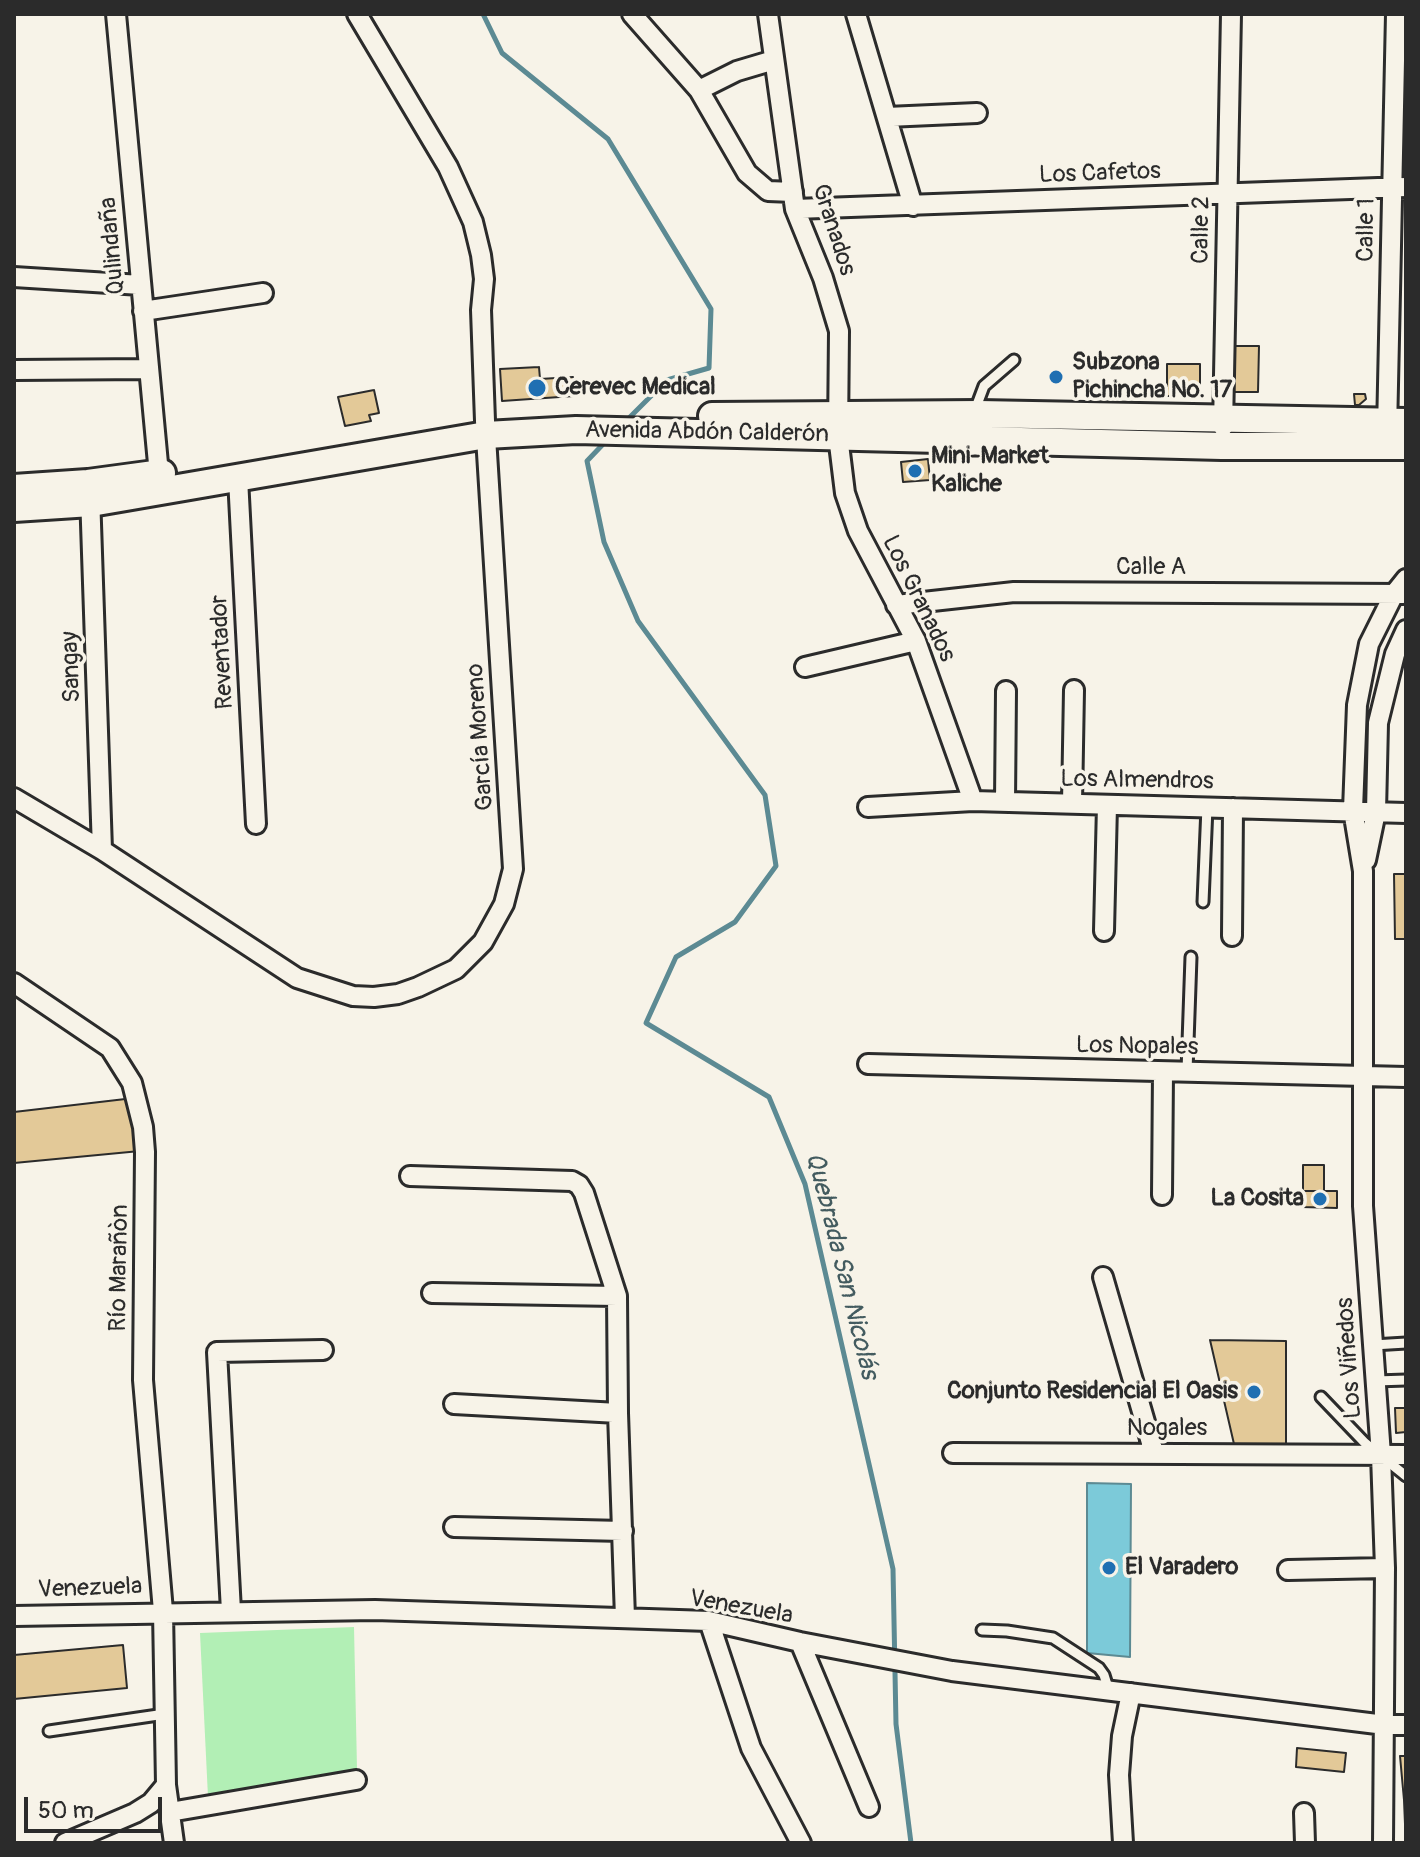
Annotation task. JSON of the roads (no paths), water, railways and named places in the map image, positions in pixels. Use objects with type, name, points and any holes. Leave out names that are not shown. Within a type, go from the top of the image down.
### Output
[{"type":"main road","name":"Avenida Abdón Calderón","points":[[838,425],[979,414],[1223,419],[1396,434]]},
{"type":"main road","name":"Avenida Abdón Calderón","points":[[14,508],[486,428],[577,422],[838,425],[1222,446],[1396,434]]},
{"type":"main road","name":"Avenida Abdón Calderón","points":[[160,482],[238,478],[486,428]]},
{"type":"main road","name":"Avenida Abdón Calderón","points":[[14,488],[90,493]]},
{"type":"street","name":"Qulindaña","points":[[116,14],[160,482]]},
{"type":"street","name":"García Moreno","points":[[14,798],[102,850],[297,978],[353,996],[398,994],[456,969],[493,927],[504,904],[513,869],[486,428],[481,310],[484,279],[473,222],[448,167],[357,14]]},
{"type":"street","name":"Los Cafetos","points":[[632,14],[699,90],[747,173],[768,191],[794,200],[913,206],[1226,192],[1399,188]]},
{"type":"street","name":"Granados","points":[[768,14],[794,200],[839,331],[838,425]]},
{"type":"street","points":[[856,14],[913,206]]},
{"type":"street","name":"Calle 2","points":[[1222,446],[1231,14]]},
{"type":"street","name":"Calle 1","points":[[1396,14],[1399,188],[1396,434]]},
{"type":"street","points":[[699,90],[737,71],[774,60]]},
{"type":"street","points":[[887,117],[977,113]]},
{"type":"street","points":[[14,277],[141,285]]},
{"type":"street","points":[[143,311],[263,293]]},
{"type":"street","points":[[14,370],[149,369]]},
{"type":"street","name":"Los Granados","points":[[838,425],[845,493],[858,531],[916,641],[973,801]]},
{"type":"street","name":"Reventador","points":[[238,478],[256,824]]},
{"type":"street","name":"Sangay","points":[[90,493],[102,850]]},
{"type":"street","name":"Los Viñedos","points":[[1383,1843],[1385,1568],[1381,1455],[1363,1206],[1363,871],[1353,810],[1360,689],[1369,644],[1406,579]]},
{"type":"street","name":"Calle A","points":[[896,605],[1014,592],[1400,594]]},
{"type":"street","name":"Los Viñedos","points":[[1363,871],[1376,812],[1378,723],[1395,654],[1406,630]]},
{"type":"street","points":[[805,667],[916,641]]},
{"type":"street","points":[[1072,803],[1074,690]]},
{"type":"street","points":[[1005,802],[1006,691]]},
{"type":"street","name":"Los Almendros","points":[[868,807],[973,801],[1406,813]]},
{"type":"street","points":[[1104,931],[1107,805]]},
{"type":"street","points":[[1232,936],[1233,808]]},
{"type":"street","name":"Río Marañòn","points":[[14,983],[110,1048],[132,1083],[138,1101],[145,1152],[143,1380],[163,1611],[166,1785],[174,1843]]},
{"type":"street","name":"Los Nopales","points":[[868,1064],[1406,1077]]},
{"type":"street","points":[[1162,1195],[1163,1072]]},
{"type":"street","points":[[410,1176],[572,1181],[584,1193],[617,1296],[625,1618]]},
{"type":"street","points":[[1103,1277],[1154,1453]]},
{"type":"street","points":[[432,1293],[617,1296]]},
{"type":"street","points":[[231,1611],[217,1352],[323,1350]]},
{"type":"street","points":[[454,1404],[618,1413]]},
{"type":"street","name":"Nogales","points":[[953,1453],[1406,1455]]},
{"type":"street","points":[[454,1527],[623,1531]]},
{"type":"street","points":[[1288,1570],[1385,1568]]},
{"type":"street","name":"Venezuela","points":[[14,1616],[163,1611],[375,1610],[709,1621],[872,1657],[952,1671],[1385,1725],[1406,1725]]},
{"type":"street","points":[[709,1621],[751,1748],[801,1843]]},
{"type":"street","points":[[800,1642],[869,1807]]},
{"type":"street","points":[[1123,1843],[1119,1775],[1122,1736],[1131,1693]]},
{"type":"street","points":[[170,1812],[356,1780]]},
{"type":"street","points":[[69,1842],[135,1813],[151,1803],[166,1785]]},
{"type":"street","points":[[1304,1813],[1305,1843]]},
{"type":"lane","points":[[979,414],[978,402],[984,386],[1014,360]]},
{"type":"lane","points":[[1203,902],[1207,807]]},
{"type":"lane","points":[[1187,1071],[1191,957]]},
{"type":"lane","points":[[1373,1345],[1406,1343]]},
{"type":"lane","points":[[1376,1381],[1406,1380]]},
{"type":"lane","points":[[1321,1397],[1365,1443],[1406,1476]]},
{"type":"lane","points":[[982,1630],[1040,1635],[1060,1641],[1099,1668],[1109,1691]]},
{"type":"lane","points":[[49,1731],[165,1714]]},
{"type":"water","name":"El Varadero","points":[[1087,1483],[1131,1484],[1130,1657],[1087,1653]]},
{"type":"waterway","name":"Quebrada San Nicolás","points":[[483,14],[502,53],[608,139],[711,309],[709,368],[667,380],[626,421]]},
{"type":"waterway","name":"Quebrada San Nicolás","points":[[608,439],[587,461],[604,542],[638,621],[765,795],[776,866],[735,922],[676,957],[646,1023],[769,1097],[805,1184],[893,1569],[896,1724],[911,1843]]},
{"type":"place","name":"Subzona Pichincha No. 17","points":[[1056,377]]},
{"type":"place","name":"Cerevec Medical","points":[[537,388]]},
{"type":"place","name":"Mini-Market Kaliche","points":[[915,471]]},
{"type":"place","name":"La Cosita","points":[[1320,1199]]},
{"type":"place","name":"Conjunto Residencial El Oasis","points":[[1254,1392]]},
{"type":"place","name":"El Varadero","points":[[1109,1568]]}]
